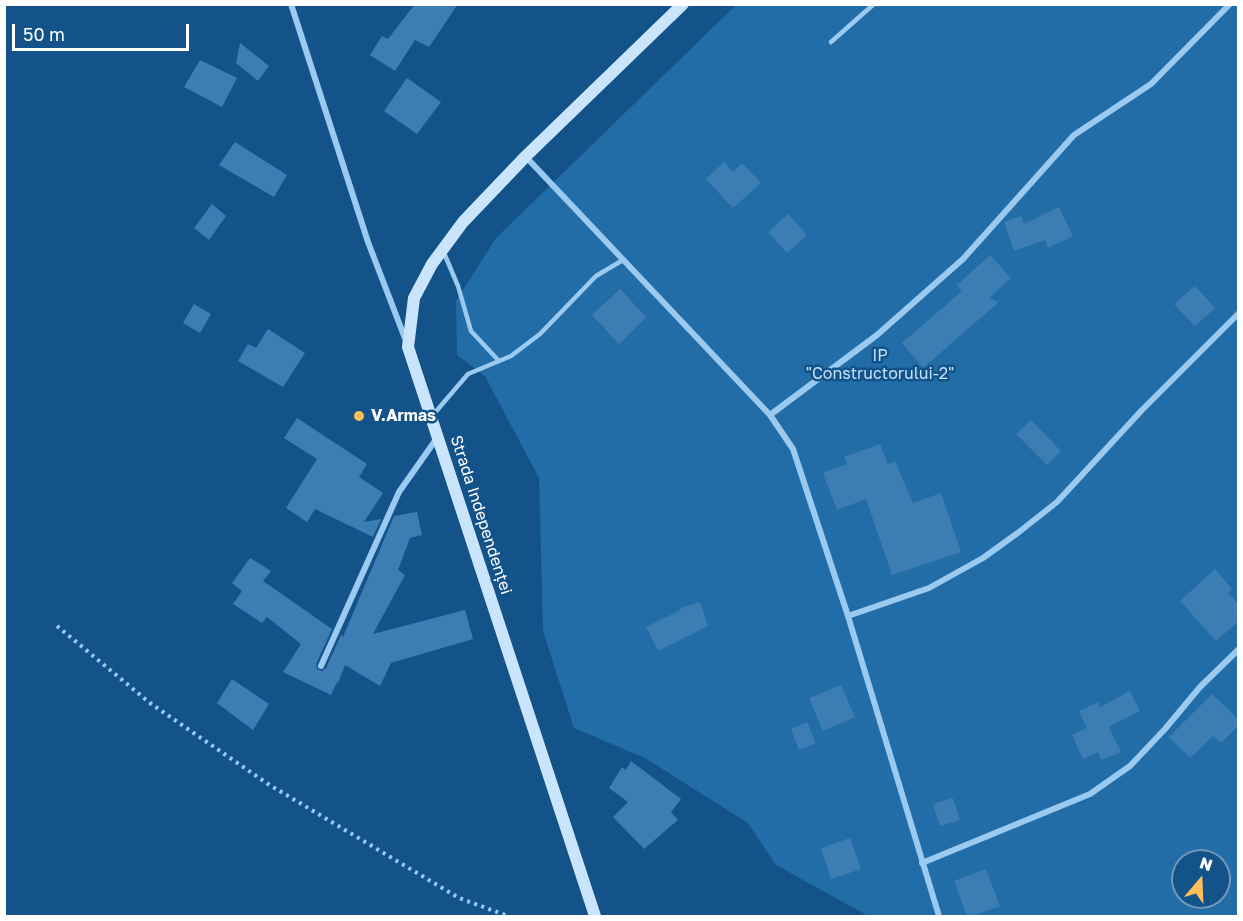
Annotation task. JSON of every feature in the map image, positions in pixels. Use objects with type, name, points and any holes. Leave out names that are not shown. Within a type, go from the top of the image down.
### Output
[{"type":"main road","name":"Strada Independenței","points":[[595,916],[408,348],[414,298],[432,264],[463,222],[526,156],[683,4]]},
{"type":"street","points":[[291,4],[368,242],[408,348]]},
{"type":"street","points":[[770,415],[877,335],[963,259],[1074,135],[1151,84],[1230,4]]},
{"type":"street","points":[[526,156],[770,415],[793,449],[848,616],[939,916]]},
{"type":"street","points":[[848,616],[929,588],[983,558],[1019,532],[1057,502],[1142,410],[1239,314]]},
{"type":"street","points":[[321,666],[399,492],[438,436]]},
{"type":"street","points":[[922,863],[1090,794],[1130,766],[1200,687],[1239,650]]},
{"type":"lane","points":[[831,42],[874,4]]},
{"type":"lane","points":[[442,250],[458,286],[471,331],[499,361]]},
{"type":"lane","points":[[431,416],[468,374],[512,356],[540,334],[596,276],[623,260]]},
{"type":"path","points":[[57,626],[150,703],[268,784],[459,898],[507,916]]},
{"type":"green space","name":"IP \"Constructorului-2\"","points":[[736,5],[1238,5],[1238,916],[868,916],[776,865],[748,823],[645,758],[574,728],[543,631],[539,478],[485,376],[457,355],[456,301],[496,238]]},
{"type":"building","points":[[415,4],[458,4],[429,47],[415,40],[395,71],[370,55],[382,36],[388,39]]},
{"type":"building","points":[[240,43],[269,66],[258,81],[236,63]]},
{"type":"building","points":[[200,60],[237,78],[222,107],[184,87]]},
{"type":"building","points":[[407,78],[441,102],[417,134],[384,111]]},
{"type":"building","points":[[235,142],[287,175],[274,197],[219,165]]},
{"type":"building","points":[[724,162],[733,172],[742,163],[761,183],[733,208],[706,179]]},
{"type":"building","points":[[212,204],[226,216],[209,240],[194,228]]},
{"type":"building","points":[[1059,207],[1073,236],[1048,248],[1045,240],[1014,251],[1004,222],[1021,216],[1024,224]]},
{"type":"building","points":[[788,214],[807,235],[787,253],[768,232]]},
{"type":"building","points":[[990,255],[1011,278],[989,298],[999,302],[923,368],[902,343],[962,291],[957,285]]},
{"type":"building","points":[[1195,286],[1215,308],[1195,326],[1174,304]]},
{"type":"building","points":[[620,289],[646,317],[619,344],[592,315]]},
{"type":"building","points":[[194,304],[211,314],[200,333],[183,323]]},
{"type":"building","points":[[268,329],[305,353],[283,387],[238,361],[248,344],[256,348]]},
{"type":"building","points":[[297,418],[367,464],[359,477],[383,493],[364,522],[381,519],[373,537],[315,509],[307,522],[286,508],[317,459],[284,438]]},
{"type":"building","points":[[1031,420],[1061,451],[1047,465],[1016,434]]},
{"type":"building","points":[[880,444],[888,464],[895,461],[913,503],[941,493],[961,552],[892,575],[866,499],[837,510],[823,473],[847,464],[844,457]]},
{"type":"building","points":[[417,512],[422,535],[410,538],[398,570],[405,575],[373,634],[465,610],[473,639],[391,663],[380,686],[345,665],[331,695],[283,672],[301,644],[267,617],[262,623],[233,604],[242,591],[232,583],[250,558],[271,571],[263,581],[332,629],[316,664],[317,669],[322,671],[326,668],[341,635],[343,637],[394,516]]},
{"type":"building","points":[[1215,569],[1232,589],[1228,593],[1239,605],[1239,621],[1216,641],[1180,601]]},
{"type":"building","points":[[700,602],[708,626],[658,651],[646,627],[681,610],[680,608]]},
{"type":"building","points":[[232,679],[269,704],[253,730],[217,703]]},
{"type":"building","points":[[841,685],[855,717],[823,731],[809,698]]},
{"type":"building","points":[[1130,691],[1140,711],[1109,727],[1121,752],[1101,760],[1098,752],[1083,759],[1072,735],[1087,728],[1079,711],[1098,702],[1100,707]]},
{"type":"building","points":[[1212,694],[1239,720],[1239,725],[1221,743],[1213,736],[1190,758],[1169,737]]},
{"type":"building","points":[[807,722],[816,743],[799,750],[791,729]]},
{"type":"building","points":[[631,761],[681,799],[671,812],[678,820],[644,849],[613,817],[628,802],[609,788],[622,767],[626,770]]},
{"type":"building","points":[[953,798],[960,820],[940,826],[933,804]]},
{"type":"building","points":[[850,838],[861,869],[831,879],[821,848]]},
{"type":"building","points":[[986,869],[1000,906],[967,916],[954,881]]},
{"type":"place","name":"V.Armas","points":[[359,416]]}]
